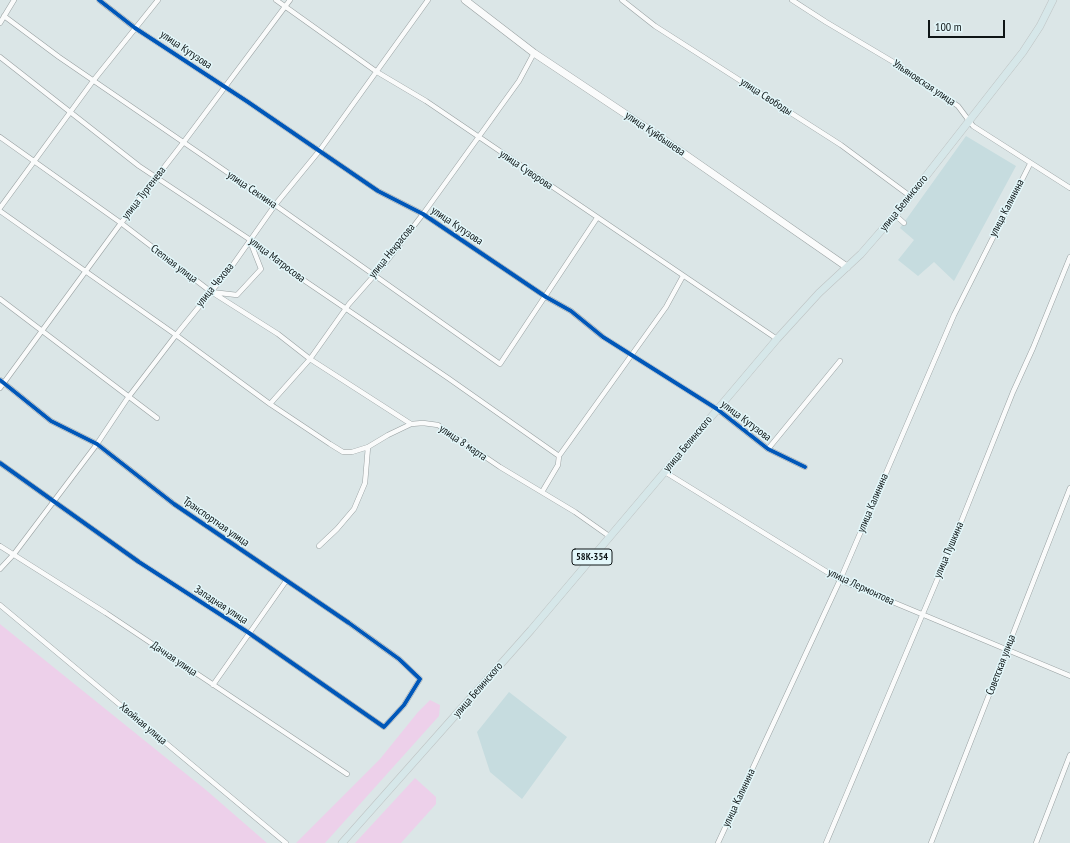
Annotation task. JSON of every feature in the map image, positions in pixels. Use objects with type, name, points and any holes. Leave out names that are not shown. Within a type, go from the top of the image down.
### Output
[{"type":"main road","name":"улица Куйбышева","points":[[465,0],[534,53],[847,267]]},
{"type":"main road","name":"улица Белинского","points":[[342,843],[531,630],[777,339],[819,293],[861,254],[902,208],[1023,52],[1040,26],[1053,0]]},
{"type":"street","points":[[0,23],[14,0]]},
{"type":"street","name":"улица Кутузова","points":[[99,0],[135,28],[320,150],[378,191],[423,214],[546,297],[570,311],[603,337],[717,409],[768,449],[804,468]]},
{"type":"street","points":[[158,0],[94,80],[72,112],[34,160],[0,210],[176,334],[270,404],[343,452],[368,447],[364,483],[354,509],[337,529],[319,546]]},
{"type":"street","name":"улица Суворова","points":[[276,0],[377,72],[426,101],[777,339]]},
{"type":"street","name":"улица Тургенева","points":[[0,388],[2,382],[86,272],[121,223],[226,87],[290,0]]},
{"type":"street","name":"улица Чехова","points":[[0,569],[14,554],[97,444],[129,396],[176,334],[232,266],[274,204],[320,150],[428,0]]},
{"type":"street","name":"улица Свободы","points":[[622,0],[655,26],[841,145],[910,196]]},
{"type":"street","name":"Ульяновская улица","points":[[792,0],[895,63],[958,106],[969,121],[988,137],[1070,188]]},
{"type":"street","name":"улица Секнина","points":[[4,16],[500,364],[546,297]]},
{"type":"street","name":"улица Некрасова","points":[[270,404],[310,359],[345,310],[423,214],[477,136],[519,81],[534,53]]},
{"type":"street","name":"улица Матросова","points":[[0,57],[156,177],[250,239],[283,266],[345,310],[448,378],[559,456]]},
{"type":"street","name":"Степная улица","points":[[0,137],[121,223],[210,292],[278,334],[310,359],[411,424]]},
{"type":"street","name":"улица Калинина","points":[[718,843],[840,580],[954,315],[1030,164]]},
{"type":"street","points":[[895,215],[904,223]]},
{"type":"street","points":[[546,297],[597,218]]},
{"type":"street","points":[[210,292],[237,295],[260,269],[250,239]]},
{"type":"street","name":"улица Пушкина","points":[[826,843],[921,614],[951,547],[1013,392],[1033,348],[1070,257]]},
{"type":"street","points":[[542,492],[558,465],[559,456],[666,307],[683,276]]},
{"type":"street","points":[[0,299],[41,332],[157,418]]},
{"type":"street","points":[[768,449],[840,361]]},
{"type":"street","name":"Транспортная улица","points":[[2,382],[51,421],[97,444],[174,504],[399,659],[420,679]]},
{"type":"street","name":"улица 8 марта","points":[[368,447],[411,424],[423,423],[438,425],[500,467],[576,512],[609,536]]},
{"type":"street","name":"Западная улица","points":[[0,463],[139,562],[249,633],[384,727],[404,705],[420,679]]},
{"type":"street","name":"улица Лермонтова","points":[[665,472],[840,580],[1070,676]]},
{"type":"street","name":"Советская улица","points":[[931,843],[1070,488]]},
{"type":"street","name":"Дачная улица","points":[[0,546],[346,774]]},
{"type":"street","points":[[213,685],[286,581]]},
{"type":"street","name":"Хвойная улица","points":[[0,605],[286,843]]},
{"type":"street","points":[[1036,843],[1070,755]]},
{"type":"shaded area","points":[[966,136],[1016,166],[954,281],[934,262],[918,276],[898,260],[914,240],[900,228]]},
{"type":"shaded area","points":[[0,624],[206,790],[267,843],[0,843]]},
{"type":"shaded area","points":[[509,692],[567,737],[522,799],[490,772],[477,732]]},
{"type":"shaded area","points":[[430,700],[440,705],[439,716],[325,843],[296,843],[380,759],[418,712]]},
{"type":"shaded area","points":[[415,778],[436,797],[436,804],[401,843],[355,843]]},
{"type":"cycle path","points":[[99,0],[135,28],[248,102],[378,191],[423,214],[546,297],[571,311],[603,337],[717,409],[768,449],[805,467]]},
{"type":"cycle path","points":[[0,380],[51,421],[97,444],[174,504],[349,623],[399,659],[420,679],[404,705],[384,727],[249,633],[139,562],[0,463]]}]
